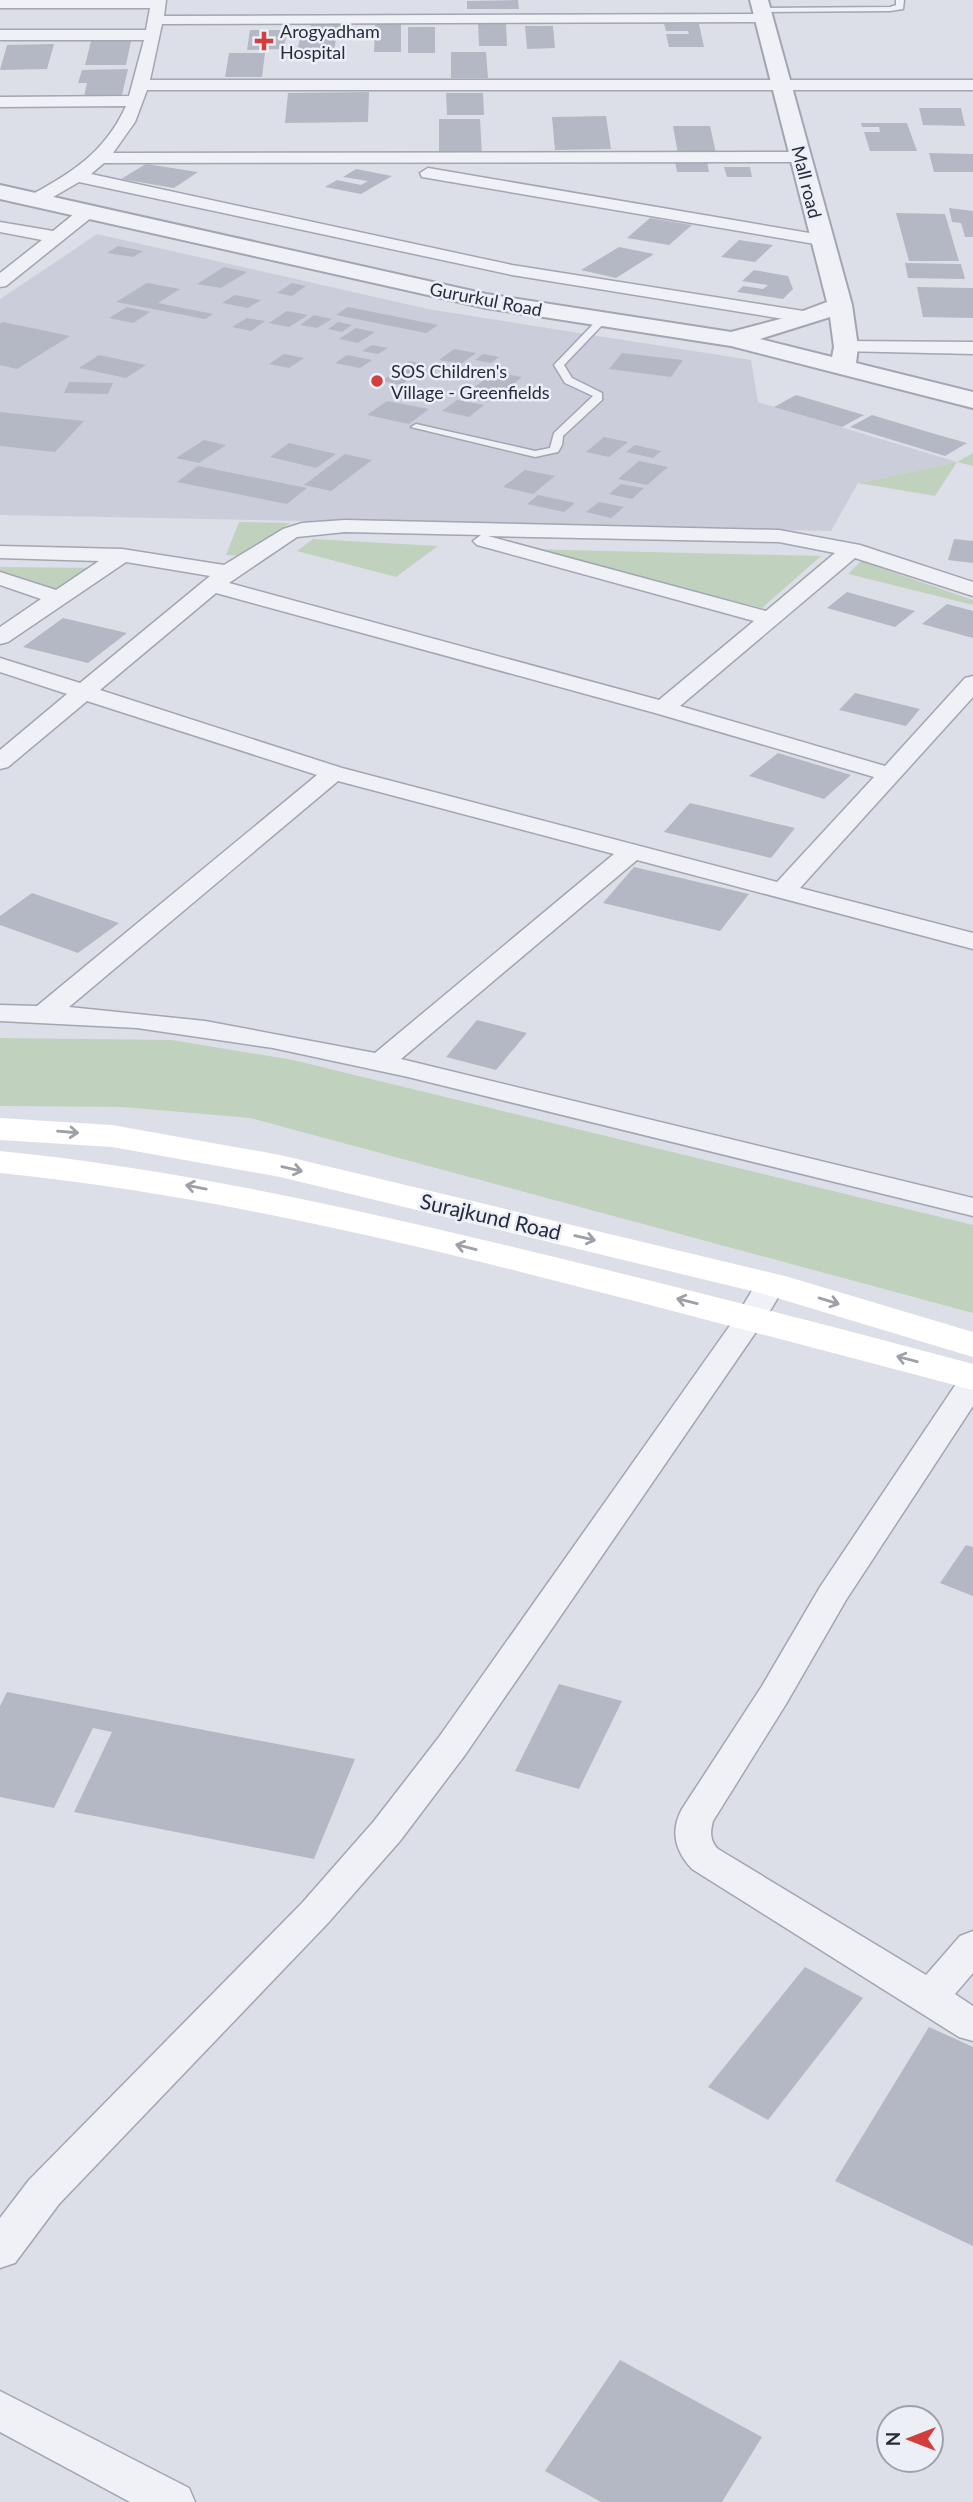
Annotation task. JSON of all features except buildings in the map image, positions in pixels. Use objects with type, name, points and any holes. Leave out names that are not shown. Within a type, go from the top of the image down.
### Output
[{"type":"main road","name":"Surajkund Road","points":[[0,1129],[112,1136],[215,1153],[771,1284],[973,1345]]},
{"type":"main road","name":"Surajkund Road","points":[[0,1162],[55,1166],[166,1181],[315,1211],[752,1316],[973,1377]]},
{"type":"street","points":[[0,4],[156,15],[761,9]]},
{"type":"street","name":"Mall road","points":[[761,9],[840,305],[844,356]]},
{"type":"street","points":[[0,35],[156,15]]},
{"type":"street","points":[[35,200],[77,176],[100,158],[117,139],[139,93],[156,15]]},
{"type":"street","points":[[0,102],[139,93],[781,83],[969,85],[973,104]]},
{"type":"street","points":[[100,158],[801,157]]},
{"type":"street","points":[[349,159],[821,240]]},
{"type":"street","points":[[77,176],[512,270],[809,317]]},
{"type":"street","name":"Gururkul Road","points":[[0,192],[486,301],[844,356],[973,400]]},
{"type":"street","points":[[0,282],[86,213]]},
{"type":"street","points":[[0,227],[57,237]]},
{"type":"street","points":[[731,339],[809,317],[840,305]]},
{"type":"street","points":[[844,356],[973,348]]},
{"type":"street","points":[[0,762],[221,578],[302,528],[345,526],[779,536],[852,550],[973,589]]},
{"type":"street","points":[[442,529],[768,618]]},
{"type":"street","points":[[663,708],[852,550]]},
{"type":"street","points":[[0,552],[122,555],[221,578],[891,775]]},
{"type":"street","points":[[0,637],[122,555]]},
{"type":"street","points":[[0,578],[58,598]]},
{"type":"street","points":[[0,666],[334,773],[630,853],[973,941]]},
{"type":"street","points":[[783,891],[973,683]]},
{"type":"street","points":[[46,1013],[334,773]]},
{"type":"street","points":[[382,1061],[630,853]]},
{"type":"street","points":[[0,1013],[46,1013],[225,1033],[382,1061],[840,1178],[973,1207]]},
{"type":"street","points":[[0,2250],[44,2192],[316,1913],[387,1831],[452,1746],[752,1316],[771,1284]]},
{"type":"street","points":[[973,1382],[832,1595],[693,1827],[694,1844],[705,1859],[973,2026]]},
{"type":"street","points":[[930,1997],[973,1947]]},
{"type":"street","points":[[0,2410],[173,2502]]},
{"type":"lane","points":[[761,9],[890,9],[900,7],[900,0]]},
{"type":"lane","points":[[416,427],[535,454],[554,450],[558,435],[597,400],[598,395],[568,381],[561,374],[559,365],[603,319]]},
{"type":"shaded area","name":"SOS Children's Village - Greenfields","points":[[97,234],[428,309],[751,360],[758,402],[957,462],[858,483],[831,531],[0,515],[0,299]]},
{"type":"green space","points":[[973,453],[973,466],[957,462]]},
{"type":"green space","points":[[957,462],[935,496],[858,483]]},
{"type":"green space","points":[[239,522],[290,523],[242,556],[226,555]]},
{"type":"green space","points":[[313,539],[438,546],[396,577],[297,551]]},
{"type":"green space","points":[[525,549],[821,556],[762,608]]},
{"type":"green space","points":[[861,561],[973,600],[973,605],[848,574]]},
{"type":"green space","points":[[0,567],[96,568],[62,593],[0,573]]},
{"type":"green space","points":[[0,1038],[172,1040],[293,1060],[973,1225],[973,1313],[250,1118],[123,1107],[0,1106]]},
{"type":"place","name":"Arogyadham Hospital","points":[[264,41]]},
{"type":"place","name":"SOS Children's Village - Greenfields","points":[[377,381]]}]
